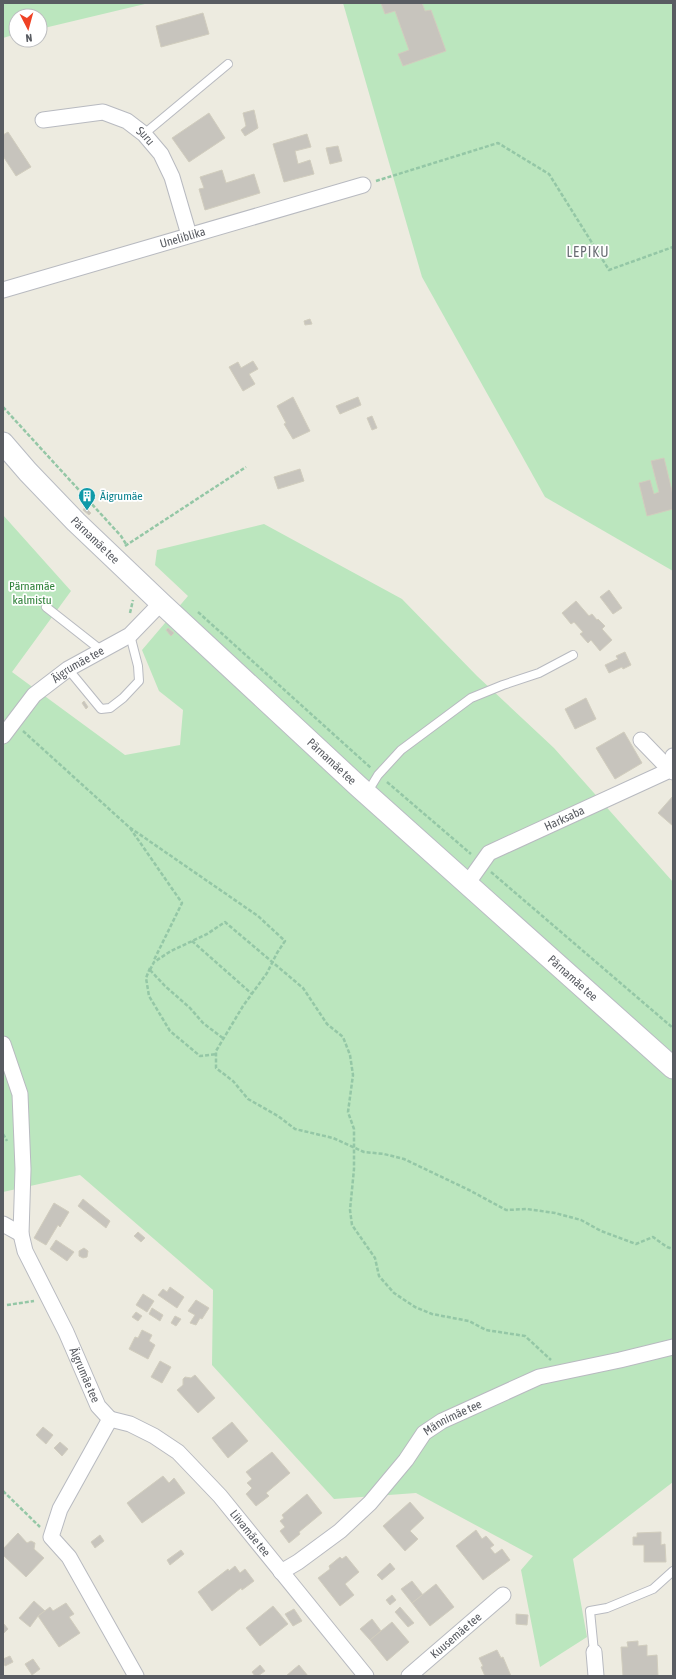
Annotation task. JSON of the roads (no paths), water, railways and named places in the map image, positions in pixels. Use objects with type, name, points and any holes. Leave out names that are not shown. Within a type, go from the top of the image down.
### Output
[{"type":"main road","name":"Pärnamäe tee","points":[[3,443],[43,488],[123,551],[164,611],[197,643],[673,1068]]},
{"type":"street","name":"Suru","points":[[43,120],[103,112],[127,121],[144,134],[161,154],[172,177],[189,235]]},
{"type":"street","name":"Uneliblika","points":[[3,290],[362,185]]},
{"type":"street","name":"Äigrumäe tee","points":[[3,736],[34,695],[68,669],[130,635],[164,611]]},
{"type":"street","points":[[641,740],[672,766]]},
{"type":"street","name":"Harksaba","points":[[468,884],[489,853],[672,766]]},
{"type":"street","name":"Äigrumäe tee","points":[[3,1044],[20,1094],[23,1169],[21,1234],[25,1251],[82,1366],[98,1406],[110,1419]]},
{"type":"street","points":[[3,1224],[21,1234]]},
{"type":"street","name":"Männimäe tee","points":[[281,1572],[298,1562],[340,1531],[370,1503],[406,1460],[424,1433],[442,1421],[539,1377],[673,1347]]},
{"type":"street","points":[[110,1419],[60,1509],[51,1537],[70,1557],[136,1676]]},
{"type":"street","name":"Liivamäe tee","points":[[110,1419],[130,1424],[154,1436],[178,1452],[220,1496],[366,1676]]},
{"type":"street","name":"Kuusemäe tee","points":[[409,1676],[503,1595]]},
{"type":"street","points":[[594,1652],[596,1676]]},
{"type":"lane","points":[[144,134],[228,64]]},
{"type":"lane","points":[[43,488],[62,497]]},
{"type":"lane","points":[[103,534],[123,551]]},
{"type":"lane","points":[[46,607],[102,651]]},
{"type":"lane","points":[[68,669],[101,709],[110,708],[123,698],[138,681],[138,666],[130,635]]},
{"type":"lane","points":[[367,794],[378,775],[401,750],[471,698],[503,684],[539,673],[573,655]]},
{"type":"lane","points":[[594,1652],[590,1611],[607,1608],[653,1589],[673,1571]]},
{"type":"place","name":"Äigrumäe","points":[[87,511]]},
{"type":"district","name":"LEPIKU","points":[[588,252]]},
{"type":"park label","name":"Pärnamäe kalmistu","points":[[32,593]]}]
